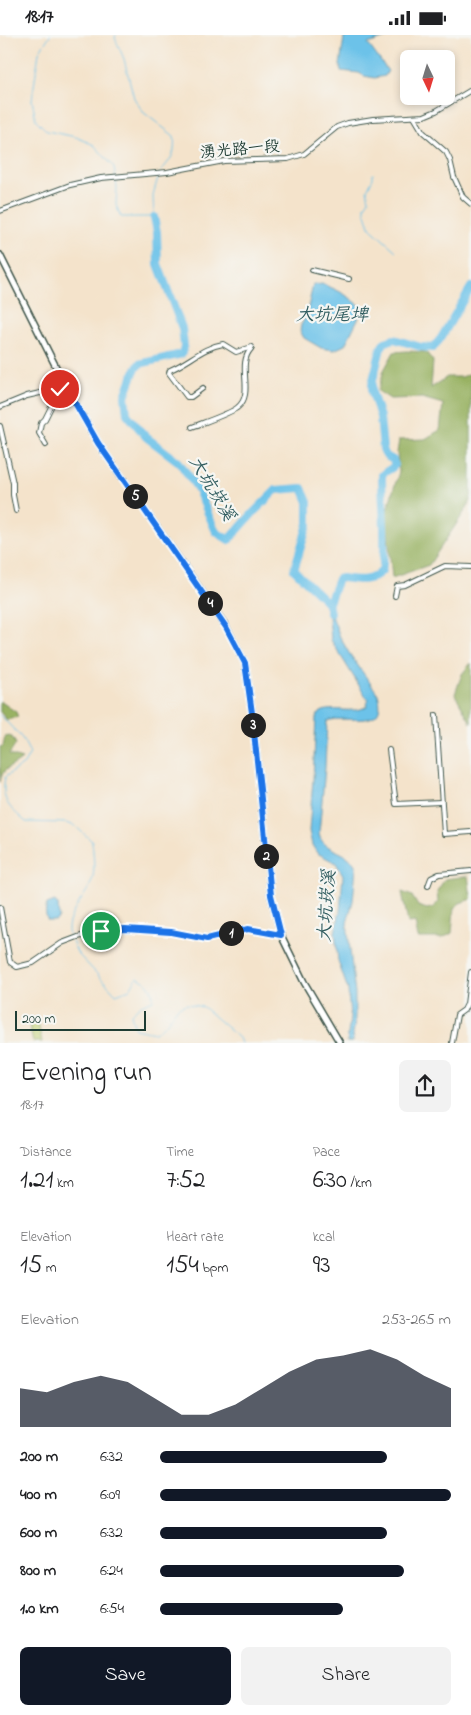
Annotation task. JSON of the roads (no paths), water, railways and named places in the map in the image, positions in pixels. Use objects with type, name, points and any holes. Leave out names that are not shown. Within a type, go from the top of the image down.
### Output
[{"type":"street","name":"湧光路一段","points":[[0,211],[70,185],[101,178],[168,172],[224,161],[288,159],[304,154],[321,138],[337,127],[348,123],[373,119],[414,117],[436,111],[471,91]]},
{"type":"street","points":[[414,117],[423,132],[446,152],[463,197],[471,204]]},
{"type":"street","points":[[0,255],[66,387],[98,443],[226,627],[245,663],[271,895],[281,935],[304,982],[340,1043]]},
{"type":"street","points":[[312,270],[349,279]]},
{"type":"street","points":[[192,427],[239,407],[245,396],[245,360],[248,351],[252,347],[236,351],[222,343],[202,351],[183,365],[170,370],[169,373],[187,397],[192,397],[203,388]]},
{"type":"street","points":[[0,407],[27,396],[66,387]]},
{"type":"street","points":[[46,445],[39,433],[41,423],[45,419],[60,389]]},
{"type":"street","points":[[0,426],[14,483],[13,495],[16,511]]},
{"type":"street","points":[[395,596],[397,586],[405,585],[445,566],[471,567]]},
{"type":"street","points":[[436,715],[444,834],[471,832]]},
{"type":"street","points":[[390,750],[396,804],[441,802]]},
{"type":"street","points":[[428,885],[431,877],[439,874],[471,871]]},
{"type":"street","points":[[0,907],[10,962],[17,967],[33,963],[62,943],[101,931],[125,929],[171,932],[207,939],[248,929],[281,935]]},
{"type":"street","points":[[452,1043],[456,1015],[464,1011],[467,1003],[471,972]]},
{"type":"water","points":[[348,35],[394,35],[368,44],[388,71],[385,76],[375,78],[359,73],[341,71],[340,65],[344,38]]},
{"type":"water","name":"大坑尾埤","points":[[322,284],[342,293],[360,306],[359,317],[345,345],[334,350],[321,348],[304,338],[300,331],[306,316],[313,285]]},
{"type":"water","points":[[328,605],[340,637],[378,694],[380,706],[377,713],[372,717],[327,721],[319,833],[325,844],[348,857],[356,867],[353,901],[347,923],[355,994],[355,1022],[352,1042],[347,1042],[350,1018],[348,990],[338,961],[335,932],[340,912],[343,875],[336,863],[317,853],[312,845],[309,831],[316,718],[325,711],[361,709],[367,706],[368,700],[331,640]]},
{"type":"water","points":[[55,901],[58,905],[59,918],[56,921],[48,921],[46,917],[47,904]]},
{"type":"waterway","points":[[50,35],[39,52],[32,100],[36,120],[47,131],[76,137],[94,145],[114,167],[117,187],[116,205],[121,217],[154,217],[153,195],[159,174]]},
{"type":"waterway","name":"大坑崁溪","points":[[116,35],[115,38],[124,59],[134,98],[143,112],[174,136],[172,155],[161,171]]},
{"type":"waterway","points":[[373,174],[367,190],[369,200],[365,206],[365,211],[371,229],[396,251]]},
{"type":"waterway","name":"大坑崁溪","points":[[154,217],[157,232],[158,264],[182,328],[184,346],[182,354],[139,364],[125,396],[127,414],[146,437],[179,462],[197,488],[216,532],[229,540],[276,490],[302,488],[308,502],[308,524],[294,570],[328,603],[330,613]]},
{"type":"waterway","points":[[328,605],[338,579],[368,579],[382,571],[384,535],[382,475],[395,465],[393,460],[386,456],[383,449],[380,417],[372,392],[372,384],[381,348],[385,342],[394,339],[421,347],[433,348],[441,338],[471,287]]},
{"type":"waterway","points":[[0,715],[22,738],[30,753],[24,764],[5,777],[5,798],[11,808],[26,822],[66,823],[75,826],[92,841],[93,877],[72,915],[68,930],[70,938]]},
{"type":"waterway","points":[[72,942],[78,954],[116,994],[130,989],[137,977],[149,986],[153,1000],[141,1005],[131,1014],[135,1029],[155,1033],[167,1023],[178,1007],[187,1004],[203,1007],[239,1038],[241,1043]]}]
